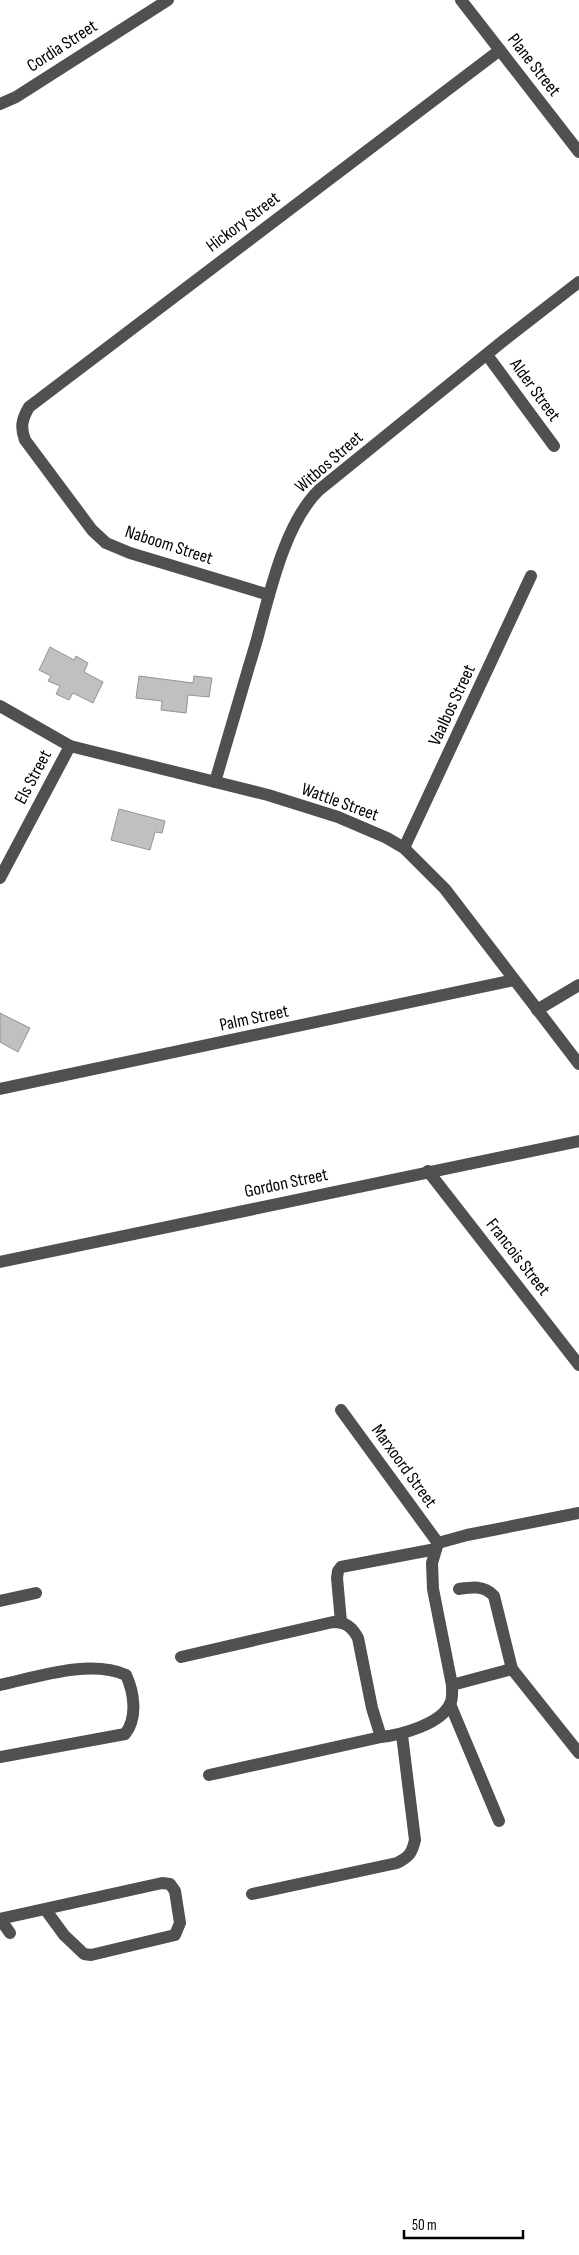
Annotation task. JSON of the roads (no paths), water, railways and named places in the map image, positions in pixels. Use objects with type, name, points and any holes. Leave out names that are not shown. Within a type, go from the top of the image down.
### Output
[{"type":"street","name":"Cordia Street","points":[[0,104],[16,97],[168,0]]},
{"type":"street","name":"Plane Street","points":[[461,0],[579,152]]},
{"type":"street","name":"Hickory Street","points":[[22,432],[23,418],[29,407],[500,50]]},
{"type":"street","name":"Witbos Street","points":[[215,782],[269,595],[290,533],[311,498],[487,354],[579,282]]},
{"type":"street","name":"Alder Street","points":[[487,354],[554,446]]},
{"type":"street","name":"Naboom Street","points":[[22,432],[25,440],[86,523],[106,543],[130,554],[269,595]]},
{"type":"street","name":"Vaalbos Street","points":[[404,848],[531,576]]},
{"type":"street","name":"Wattle Street","points":[[0,706],[70,746],[215,782],[338,816],[387,838],[404,848],[444,889],[579,1064]]},
{"type":"street","name":"Els Street","points":[[0,878],[70,746]]},
{"type":"street","name":"Palm Street","points":[[0,1089],[514,980]]},
{"type":"street","points":[[537,1010],[579,985]]},
{"type":"street","name":"Gordon Street","points":[[0,1262],[428,1171],[579,1141]]},
{"type":"street","name":"Francois Street","points":[[428,1171],[579,1365]]},
{"type":"street","points":[[567,1349],[579,1343]]},
{"type":"street","name":"Marxoord Street","points":[[342,1410],[437,1546]]},
{"type":"street","points":[[341,1622],[337,1578],[341,1567],[437,1546],[466,1534],[579,1513]]},
{"type":"street","points":[[209,1776],[382,1737],[402,1735],[432,1721],[446,1711],[450,1704],[452,1685],[433,1589],[432,1563],[437,1546]]},
{"type":"street","points":[[459,1590],[474,1586],[487,1590],[494,1596],[512,1669],[579,1753]]},
{"type":"street","points":[[0,1601],[36,1593]]},
{"type":"street","points":[[181,1658],[333,1622],[341,1622],[353,1630],[358,1638],[372,1708],[382,1737]]},
{"type":"street","points":[[0,1685],[66,1671],[101,1668],[126,1675],[131,1686],[134,1712],[129,1729],[125,1734],[0,1756]]},
{"type":"street","points":[[452,1685],[512,1669]]},
{"type":"street","points":[[450,1704],[499,1821]]},
{"type":"street","points":[[252,1894],[398,1863],[408,1858],[412,1852],[414,1840],[402,1735]]},
{"type":"street","points":[[10,1933],[0,1919],[45,1909],[162,1883],[170,1884],[175,1891],[180,1923],[175,1935],[84,1954],[64,1935],[45,1909]]}]
